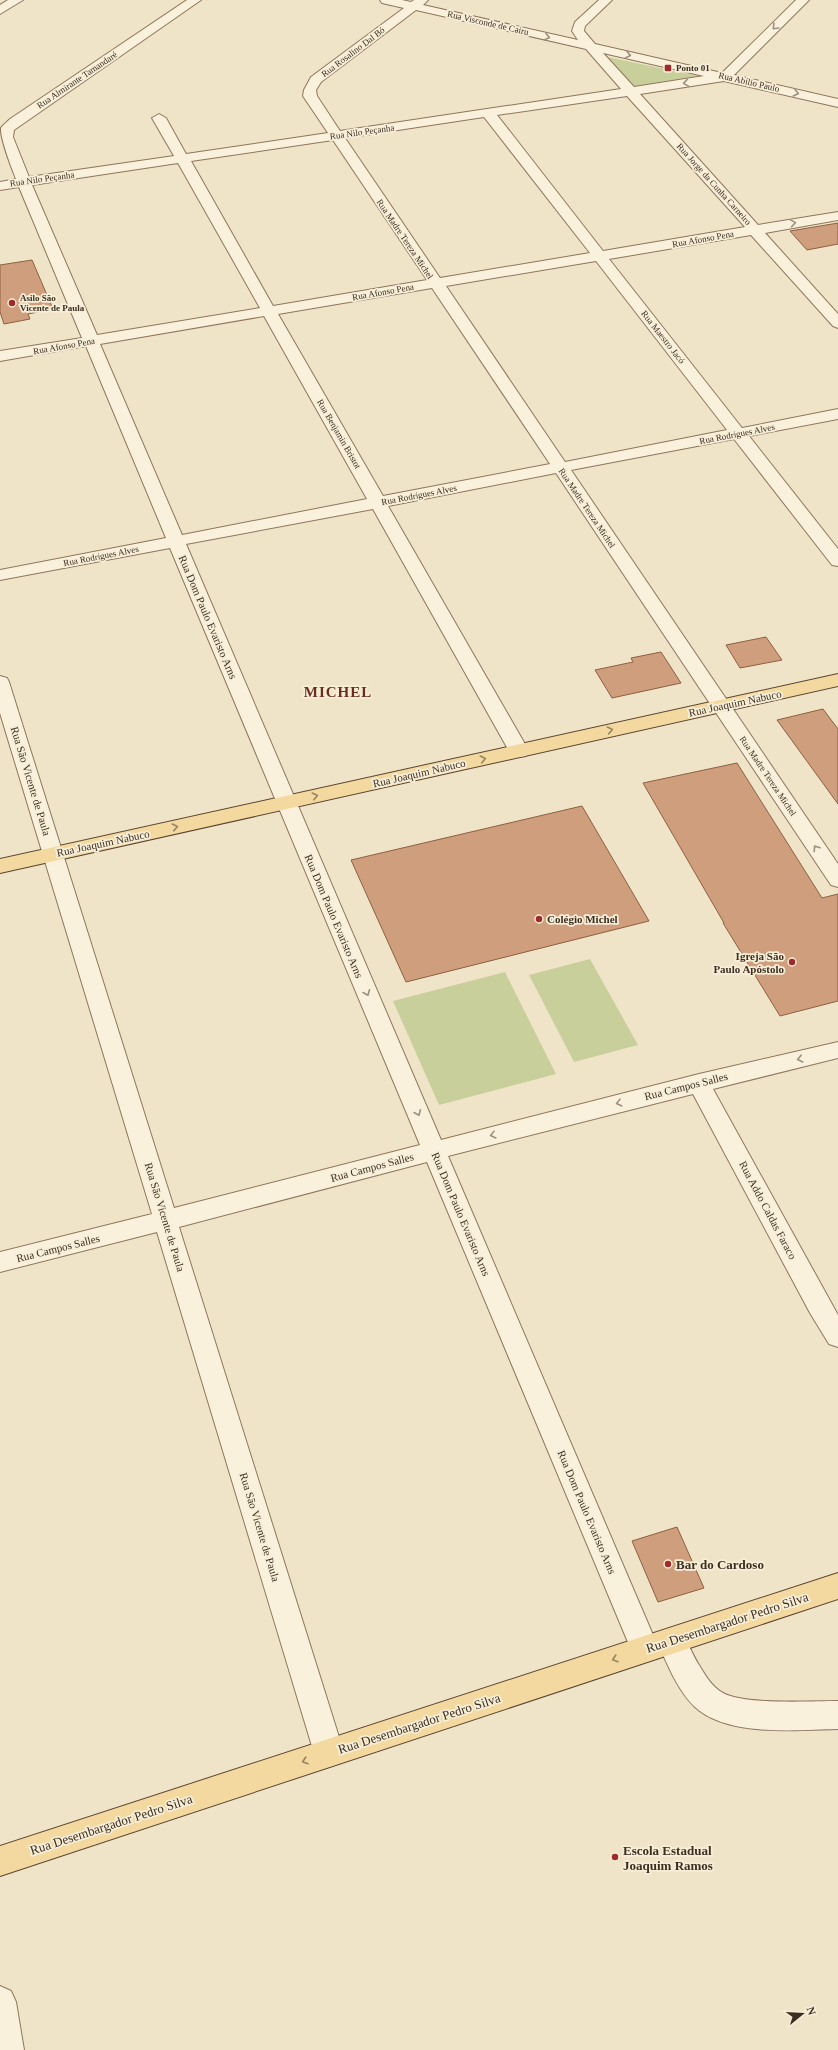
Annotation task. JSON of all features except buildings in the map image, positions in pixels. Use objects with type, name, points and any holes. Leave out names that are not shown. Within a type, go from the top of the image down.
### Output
[{"type":"main road","name":"Rua Joaquim Nabuco","points":[[0,866],[838,680]]},
{"type":"main road","name":"Rua Desembargador Pedro Silva","points":[[0,1861],[838,1586]]},
{"type":"street","points":[[0,10],[17,0]]},
{"type":"street","name":"Rua Almirante Tamandaré","points":[[24,182],[8,145],[6,137],[7,129],[15,122],[195,0]]},
{"type":"street","name":"Rua Visconde de Cairu","points":[[386,0],[418,3],[590,46]]},
{"type":"street","name":"Rua Jorge da Cunha Carneiro","points":[[606,0],[579,25],[578,31],[838,323]]},
{"type":"street","points":[[725,77],[803,0]]},
{"type":"street","name":"Rua Rosalino Dal Bó","points":[[336,136],[310,96],[311,85],[326,71],[418,3]]},
{"type":"street","name":"Rua Abílio Paulo","points":[[590,46],[838,103]]},
{"type":"street","name":"Rua Nilo Peçanha","points":[[0,186],[725,77]]},
{"type":"street","name":"Rua Maestro Jacó","points":[[488,113],[838,561]]},
{"type":"street","name":"Rua Benjamin Bristot","points":[[159,118],[519,751]]},
{"type":"street","name":"Rua Madre Tereza Michel","points":[[336,136],[838,880]]},
{"type":"street","name":"Rua Dom Paulo Evaristo Arns","points":[[24,182],[645,1649]]},
{"type":"street","name":"Rua Afonso Pena","points":[[0,356],[838,216]]},
{"type":"street","name":"Rua Rodrigues Alves","points":[[0,575],[838,414]]},
{"type":"street","name":"Rua São Vicente de Paula","points":[[0,682],[329,1753]]},
{"type":"street","name":"Rua Campos Salles","points":[[0,1262],[166,1221],[434,1150],[699,1083],[838,1050]]},
{"type":"street","name":"Rua Addo Caldas Faraco","points":[[699,1083],[816,1299],[838,1336]]},
{"type":"street","points":[[671,1640],[695,1685],[711,1703],[740,1714],[838,1715]]},
{"type":"street","points":[[0,2002],[8,2050]]},
{"type":"green space","points":[[603,56],[698,76],[629,87]]},
{"type":"green space","points":[[590,959],[638,1045],[574,1062],[529,975]]},
{"type":"green space","points":[[505,972],[556,1074],[439,1105],[393,1001]]},
{"type":"place","name":"Ponto 01","points":[[668,68]]},
{"type":"place","name":"Asilo São Vicente de Paula","points":[[12,303]]},
{"type":"place","name":"Colégio Michel","points":[[539,919]]},
{"type":"place","name":"Igreja São Paulo Apóstolo","points":[[792,962]]},
{"type":"place","name":"Bar do Cardoso","points":[[668,1564]]},
{"type":"place","name":"Escola Estadual Joaquim Ramos","points":[[615,1857]]},
{"type":"district","name":"MICHEL","points":[[338,692]]}]
